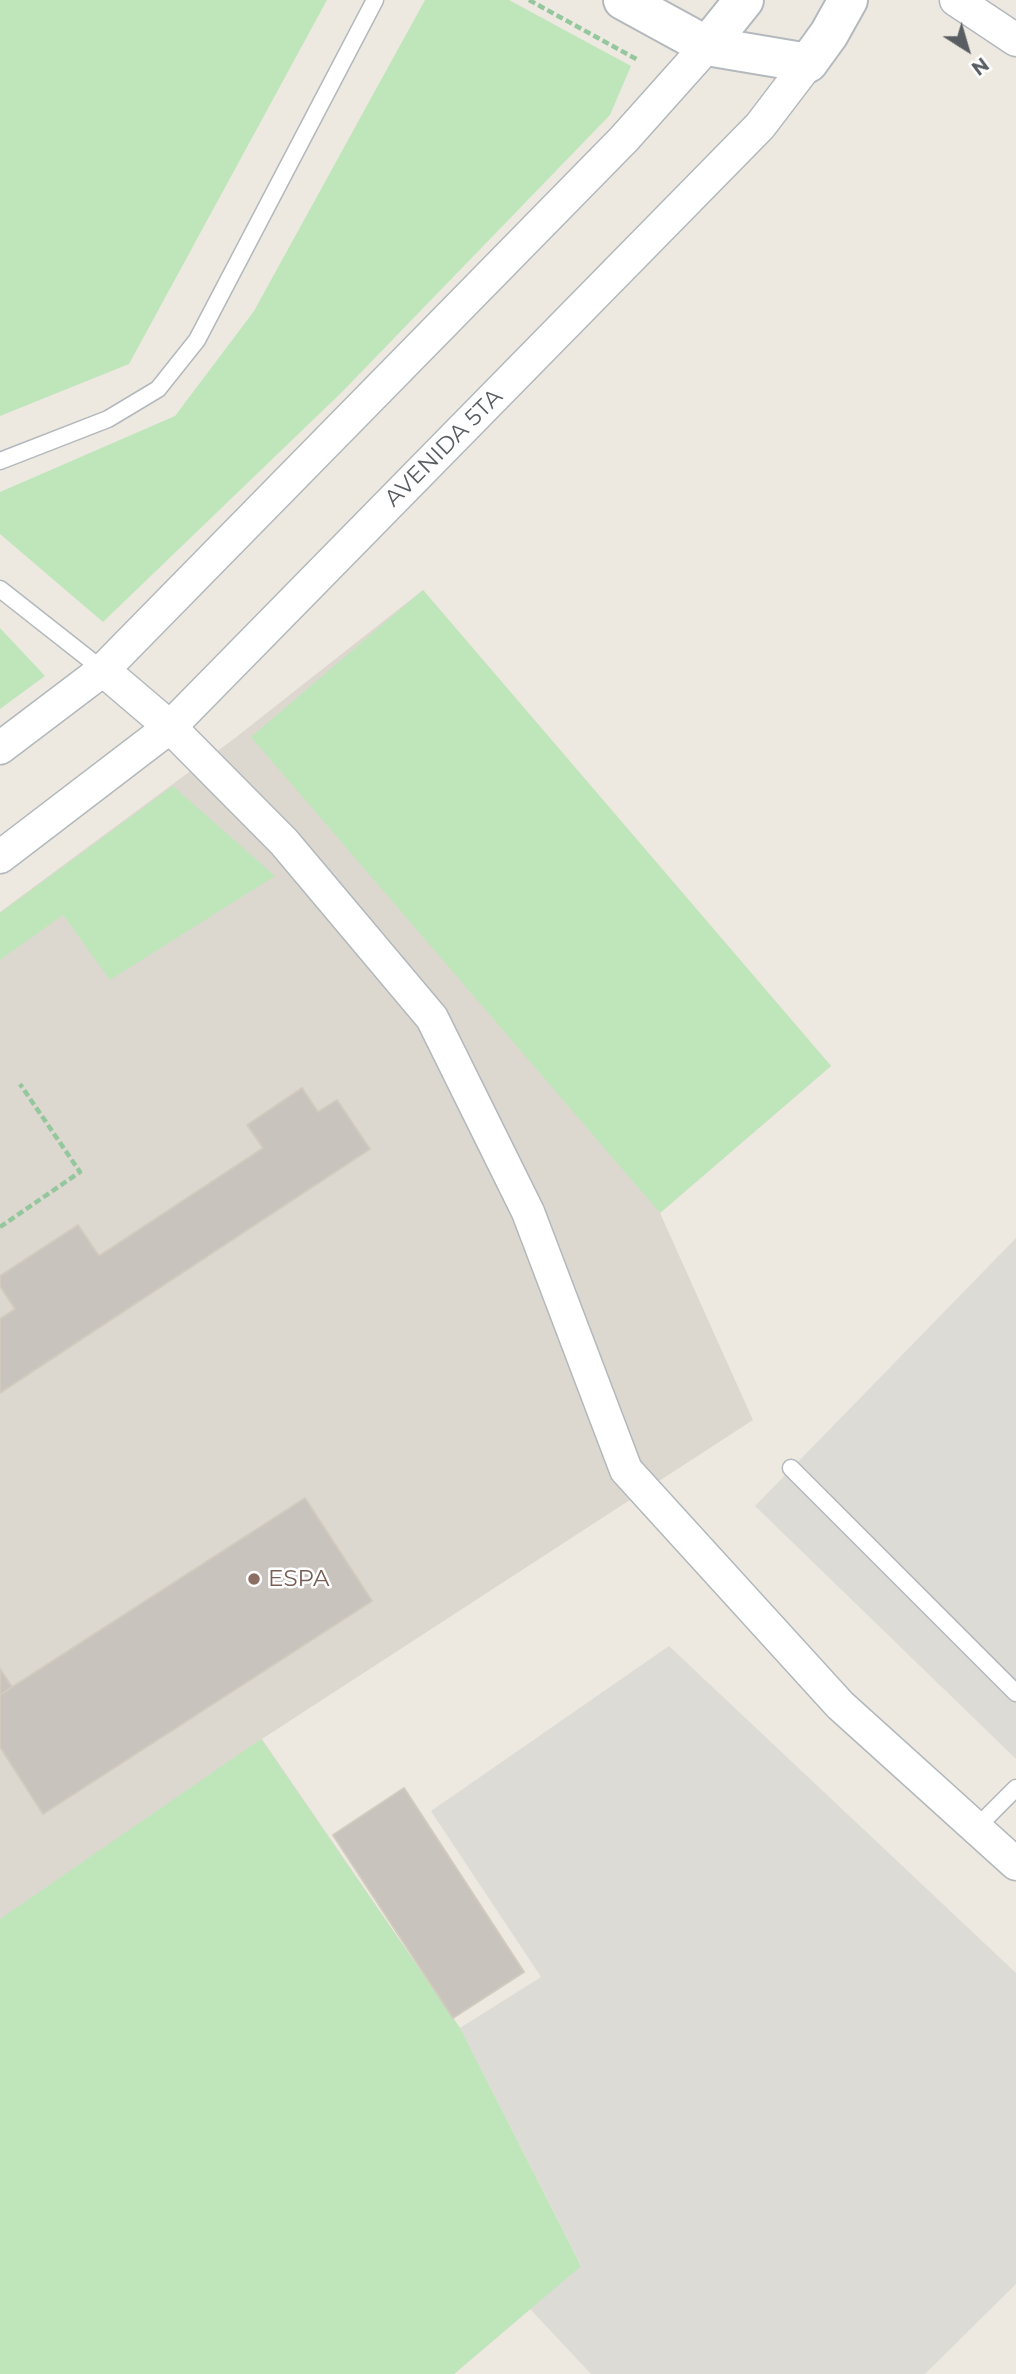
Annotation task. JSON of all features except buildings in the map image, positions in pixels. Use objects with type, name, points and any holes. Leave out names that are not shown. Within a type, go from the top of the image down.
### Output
[{"type":"street","points":[[623,0],[707,46],[808,63]]},
{"type":"street","points":[[0,748],[103,670],[624,139],[744,0]]},
{"type":"street","name":"AVENIDA 5TA","points":[[0,857],[170,727],[760,126],[829,34],[848,0]]},
{"type":"street","points":[[956,0],[1016,40]]},
{"type":"street","points":[[103,670],[170,727],[284,842],[432,1018],[528,1212],[626,1470],[840,1705],[1016,1864]]},
{"type":"lane","points":[[0,461],[108,419],[158,389],[197,340],[376,0]]},
{"type":"lane","points":[[0,589],[103,670]]},
{"type":"lane","points":[[791,1468],[1016,1693]]},
{"type":"lane","points":[[976,1828],[1016,1788]]},
{"type":"path","points":[[529,0],[638,60]]},
{"type":"path","points":[[0,1227],[80,1172],[19,1084]]},
{"type":"shaded area","name":"ESPA","points":[[423,590],[831,1066],[660,1213],[753,1420],[262,1739],[460,2028],[581,2266],[454,2374],[0,2374],[0,912],[235,738]]},
{"type":"shaded area","points":[[1016,1238],[1016,1759],[755,1506]]},
{"type":"shaded area","points":[[669,1646],[1016,1973],[1016,2284],[925,2374],[591,2374],[530,2309],[581,2265],[460,2028],[541,1977],[431,1811]]},
{"type":"green space","points":[[0,0],[327,0],[129,364],[0,416]]},
{"type":"green space","points":[[425,0],[509,0],[631,66],[610,115],[341,393],[103,622],[0,534],[0,492],[175,416],[254,311]]},
{"type":"green space","points":[[423,590],[831,1066],[660,1213],[251,737]]},
{"type":"green space","points":[[0,628],[45,676],[0,709]]},
{"type":"green space","points":[[173,786],[275,876],[110,980],[63,915],[0,960],[0,913]]},
{"type":"green space","points":[[261,1739],[460,2028],[581,2266],[454,2374],[0,2374],[0,1919]]},
{"type":"place","name":"ESPA","points":[[254,1579]]}]
